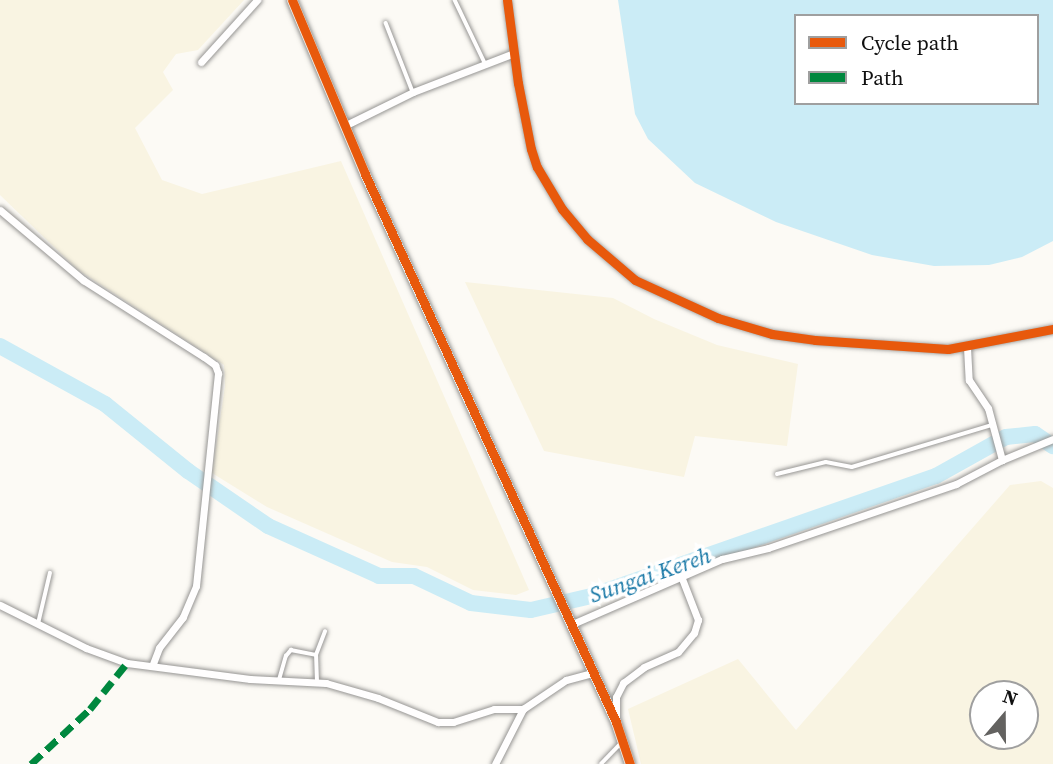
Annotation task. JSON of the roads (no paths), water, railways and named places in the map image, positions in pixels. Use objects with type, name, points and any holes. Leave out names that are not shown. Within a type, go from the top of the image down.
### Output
[{"type":"street","points":[[201,62],[257,0]]},
{"type":"street","points":[[292,0],[365,174],[616,722],[630,764]]},
{"type":"street","points":[[507,0],[529,140],[537,167],[557,201],[587,239],[635,280],[718,318],[781,336],[911,349],[967,347],[1053,330]]},
{"type":"street","points":[[346,125],[413,92],[514,53]]},
{"type":"street","points":[[0,210],[83,281],[215,365],[218,379],[194,591],[182,620],[157,651],[152,666]]},
{"type":"street","points":[[967,347],[966,369],[971,384],[986,403],[995,425],[1002,460]]},
{"type":"street","points":[[570,625],[722,559],[775,545],[956,484],[1002,460],[1053,439]]},
{"type":"street","points":[[616,722],[616,697],[623,683],[644,667],[678,652],[694,632],[698,620],[681,576]]},
{"type":"street","points":[[0,605],[37,626],[98,654],[127,663],[279,682],[317,682],[354,690],[438,722],[453,722],[494,709],[523,709]]},
{"type":"street","points":[[495,764],[523,709],[566,680],[593,673]]},
{"type":"lane","points":[[455,0],[485,63]]},
{"type":"lane","points":[[386,23],[413,92]]},
{"type":"lane","points":[[777,474],[826,462],[852,467],[995,425]]},
{"type":"lane","points":[[37,626],[50,573]]},
{"type":"lane","points":[[317,682],[316,655],[325,632]]},
{"type":"lane","points":[[279,682],[286,656],[291,650],[316,655]]},
{"type":"lane","points":[[601,764],[623,740]]},
{"type":"water","points":[[618,0],[1053,0],[1053,241],[1022,257],[989,265],[934,266],[872,255],[776,222],[695,183],[648,139],[635,114]]},
{"type":"waterway","name":"Sungai Kereh","points":[[0,346],[105,404],[188,471],[268,526],[379,576],[414,576],[471,603],[531,610],[591,596],[936,476],[1006,437],[1035,434],[1053,446]]}]
